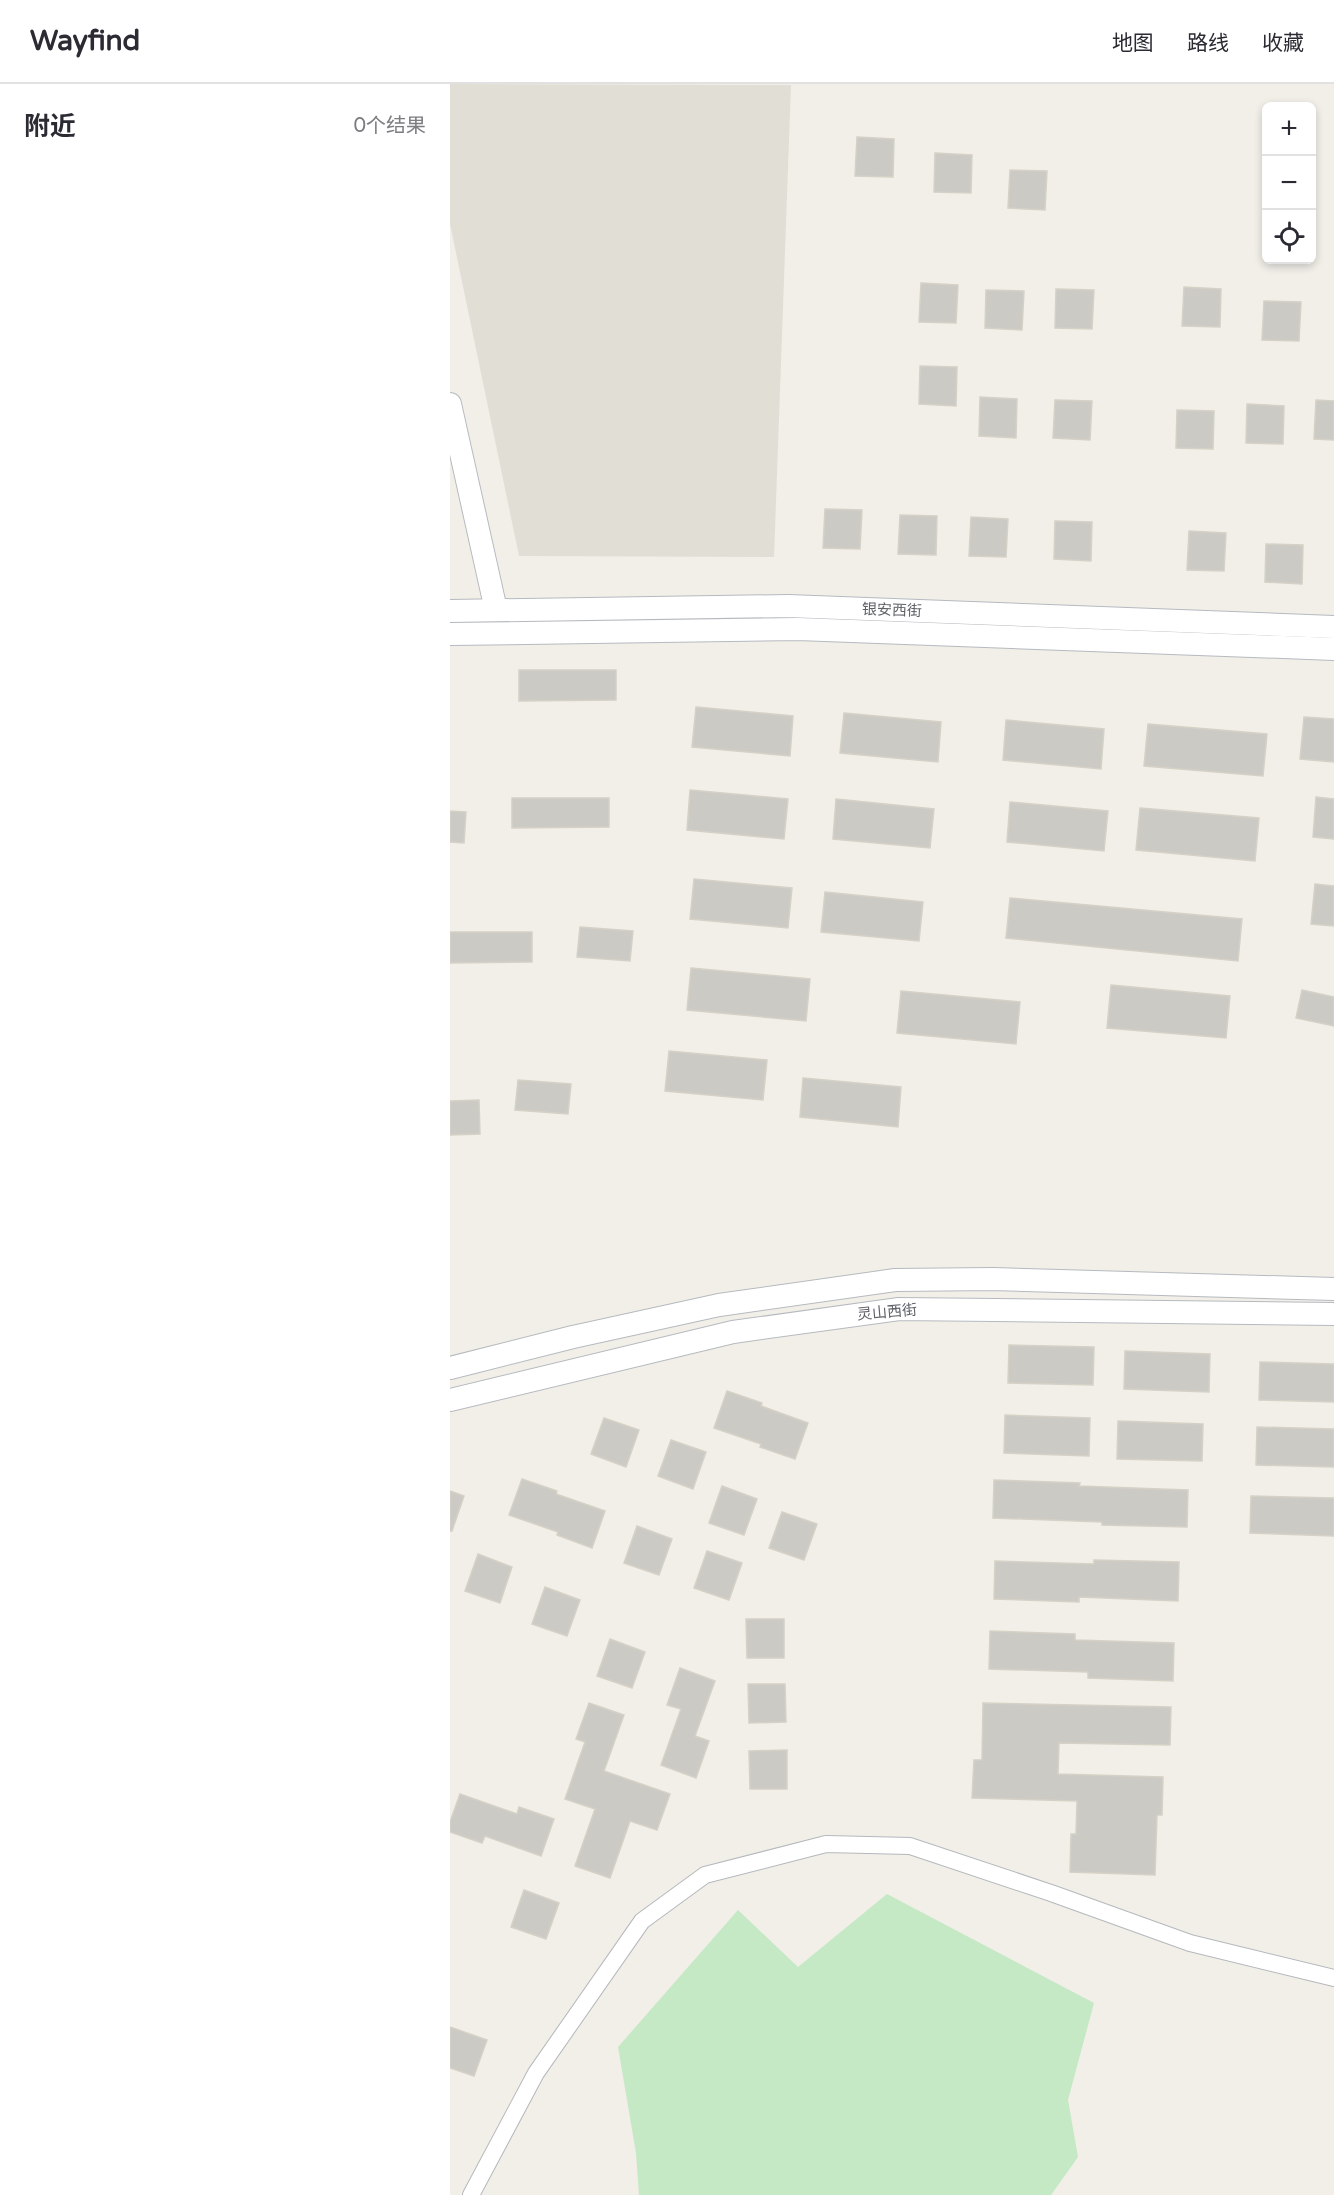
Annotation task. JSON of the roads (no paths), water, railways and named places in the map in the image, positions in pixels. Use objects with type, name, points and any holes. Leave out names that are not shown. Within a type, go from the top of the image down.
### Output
[{"type":"main road","points":[[450,404],[496,610]]},
{"type":"main road","name":"银安西街","points":[[450,611],[788,606],[1334,627]]},
{"type":"main road","name":"银安西街","points":[[450,634],[798,629],[1334,650]]},
{"type":"main road","name":"灵山西街","points":[[450,1368],[573,1337],[719,1305],[895,1280],[993,1279],[1334,1289]]},
{"type":"main road","name":"灵山西街","points":[[450,1400],[734,1332],[899,1309],[1334,1314]]},
{"type":"street","points":[[471,2195],[536,2073],[642,1921],[705,1875],[826,1844],[910,1846],[1190,1943],[1334,1978]]}]
